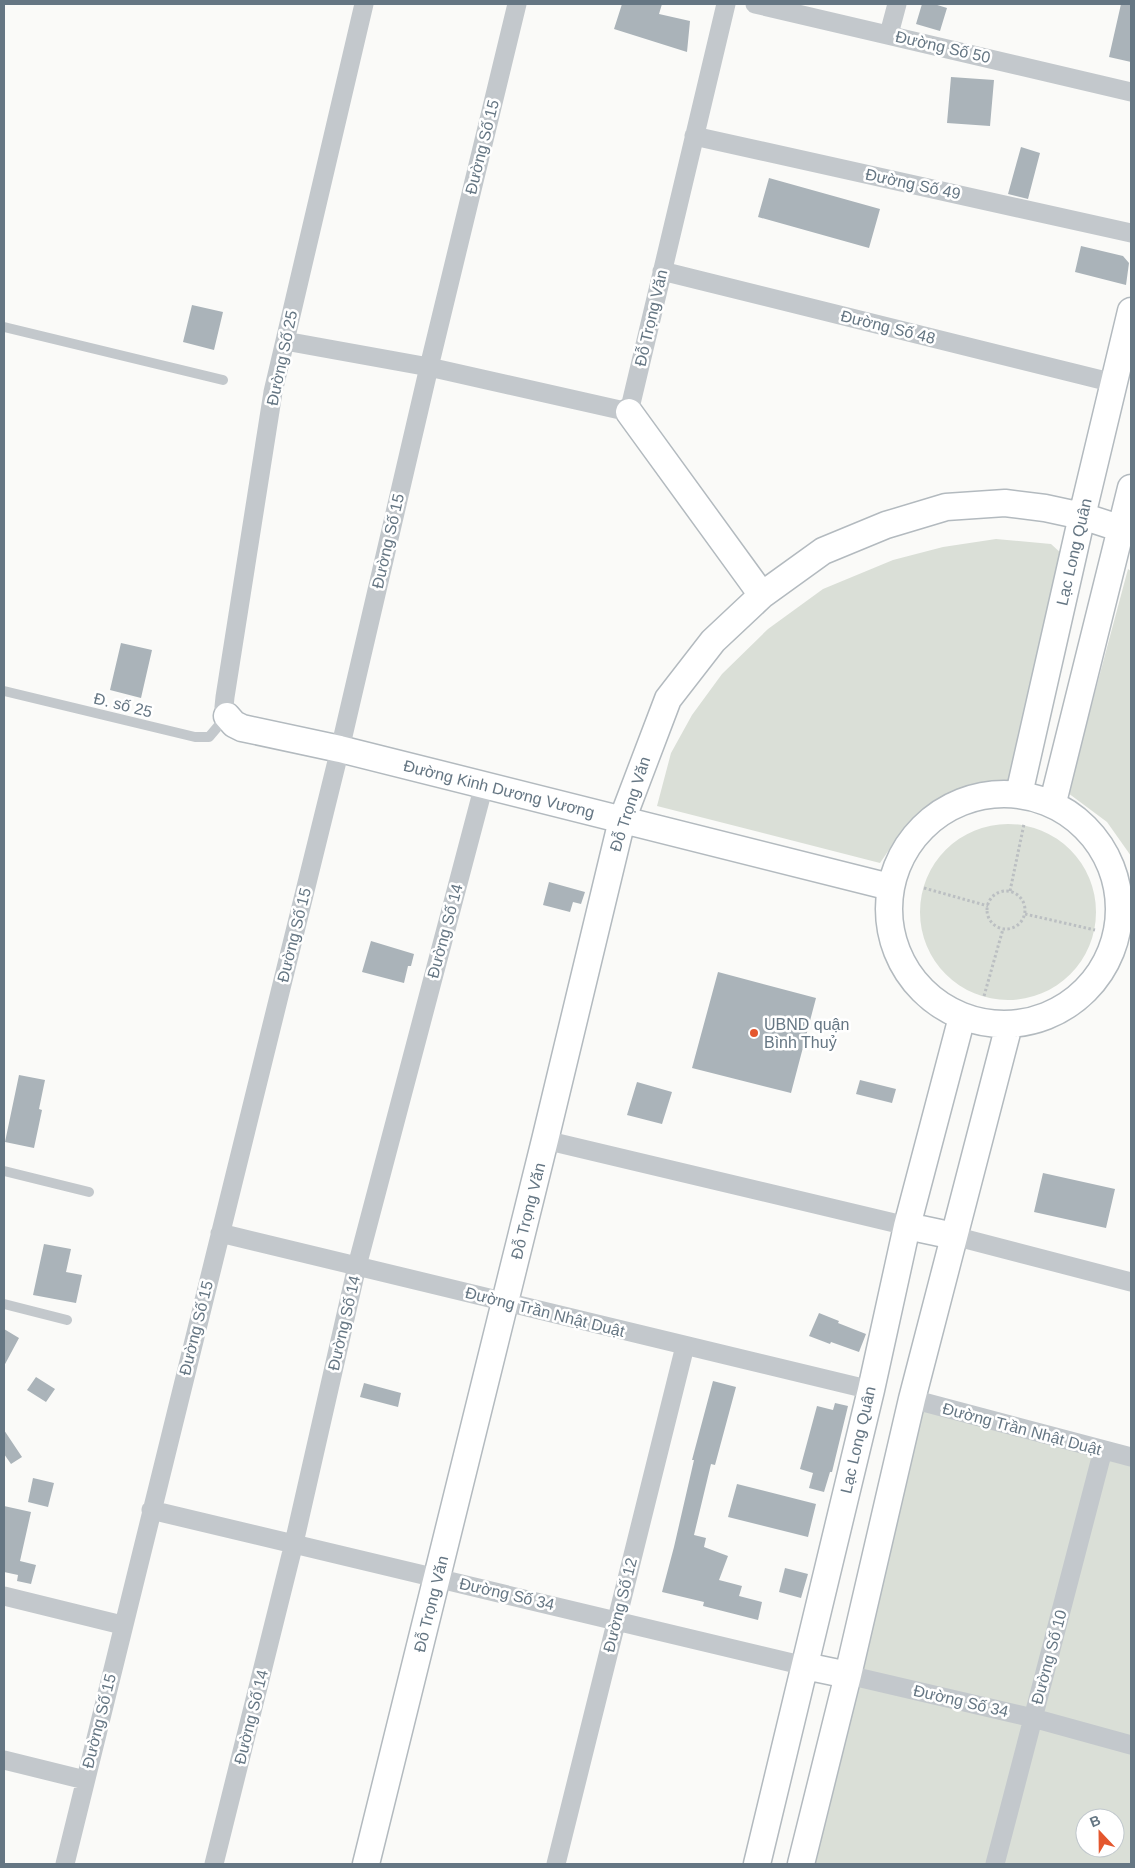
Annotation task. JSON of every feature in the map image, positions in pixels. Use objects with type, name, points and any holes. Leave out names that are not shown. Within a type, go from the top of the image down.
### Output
[{"type":"main road","name":"Lạc Long Quân","points":[[1019,794],[1131,311]]},
{"type":"main road","points":[[628,412],[762,595]]},
{"type":"main road","points":[[1053,802],[1127,530],[1131,488]]},
{"type":"main road","name":"Đỗ Trọng Văn","points":[[366,1864],[622,820],[668,699],[713,641],[762,595],[824,551],[886,525],[946,507],[1005,503],[1045,508],[1082,516],[1127,530]]},
{"type":"main road","name":"Đường Kinh Dương Vương","points":[[227,716],[234,724],[242,728],[340,749],[890,887]]},
{"type":"main road","points":[[1019,794],[1053,802],[1075,815],[1089,830],[1111,863],[1120,901],[1114,938],[1101,974],[1076,1000],[1044,1018],[1009,1025],[985,1024],[962,1017],[933,1001],[911,979],[895,950],[888,919],[890,887],[902,854],[923,827],[951,806],[984,795],[1019,794]]},
{"type":"main road","name":"Lạc Long Quân","points":[[757,1864],[870,1390],[907,1226],[962,1017]]},
{"type":"main road","points":[[801,1864],[848,1675],[912,1399],[1009,1025]]},
{"type":"main road","points":[[907,1226],[954,1236]]},
{"type":"main road","points":[[870,1390],[912,1399]]},
{"type":"main road","points":[[805,1666],[848,1675]]},
{"type":"street","name":"Đường Số 25","points":[[227,716],[224,706],[225,697],[273,392],[364,4]]},
{"type":"street","name":"Đường Số 15","points":[[65,1864],[122,1625],[340,749],[429,367],[517,4]]},
{"type":"street","name":"Đỗ Trọng Văn","points":[[628,412],[726,4]]},
{"type":"street","name":"Đường Số 50","points":[[755,4],[1131,92]]},
{"type":"street","points":[[889,34],[897,4]]},
{"type":"street","name":"Đường Số 49","points":[[694,136],[1131,232]]},
{"type":"street","name":"Đường Số 48","points":[[662,271],[1114,383]]},
{"type":"street","points":[[285,341],[429,367],[628,412]]},
{"type":"street","name":"Đường Số 14","points":[[214,1864],[294,1543],[358,1266],[484,785]]},
{"type":"street","points":[[545,1140],[907,1226]]},
{"type":"street","name":"Đường Trần Nhật Duật","points":[[220,1233],[870,1390]]},
{"type":"street","points":[[954,1236],[1131,1282]]},
{"type":"street","name":"Đường Số 12","points":[[556,1864],[684,1346]]},
{"type":"street","name":"Đường Trần Nhật Duật","points":[[912,1399],[1131,1457]]},
{"type":"street","name":"Đường Số 10","points":[[995,1864],[1103,1450]]},
{"type":"street","name":"Đường Số 34","points":[[151,1510],[805,1666]]},
{"type":"street","points":[[4,1596],[122,1625]]},
{"type":"street","name":"Đường Số 34","points":[[848,1675],[1033,1718],[1131,1744]]},
{"type":"street","points":[[4,1760],[85,1780]]},
{"type":"lane","points":[[4,327],[224,380]]},
{"type":"lane","name":"Đ. số 25","points":[[4,691],[195,737],[209,737],[227,716]]},
{"type":"lane","points":[[4,1171],[89,1192]]},
{"type":"lane","points":[[4,1304],[67,1320]]},
{"type":"path","points":[[1010,891],[1024,824]]},
{"type":"path","points":[[924,888],[988,906]]},
{"type":"path","points":[[1010,891],[1019,896],[1023,901],[1025,914],[1019,925],[1013,929],[1003,929],[991,923],[988,918],[988,906],[994,896],[1000,892],[1010,891]]},
{"type":"path","points":[[1025,914],[1114,938]]},
{"type":"path","points":[[984,996],[1003,929]]},
{"type":"shaded area","points":[[996,539],[1051,544],[1062,554],[1008,782],[975,786],[940,800],[906,825],[880,863],[657,806],[671,753],[692,715],[722,674],[768,629],[823,589],[893,560],[943,547]]},
{"type":"shaded area","points":[[1128,569],[1131,571],[1131,856],[1107,822],[1068,793]]},
{"type":"shaded area","points":[[999,824],[1017,824],[1050,834],[1076,856],[1086,870],[1092,886],[1096,912],[1092,938],[1086,954],[1064,980],[1050,990],[1034,996],[1017,1000],[999,1000],[966,990],[940,968],[930,954],[924,938],[920,921],[920,903],[930,870],[952,844],[966,834],[982,828]]},
{"type":"shaded area","points":[[912,1399],[1131,1457],[1131,1864],[801,1864]]},
{"type":"building","points":[[622,4],[662,4],[659,14],[690,21],[687,52],[614,29]]},
{"type":"building","points":[[922,4],[934,4],[947,8],[940,31],[916,24]]},
{"type":"building","points":[[1121,4],[1131,4],[1131,62],[1109,57]]},
{"type":"building","points":[[951,77],[994,80],[990,126],[947,123]]},
{"type":"building","points":[[1021,147],[1040,153],[1028,199],[1008,194]]},
{"type":"building","points":[[769,178],[880,209],[869,248],[758,217]]},
{"type":"building","points":[[1081,246],[1123,256],[1129,263],[1126,285],[1075,272]]},
{"type":"building","points":[[192,305],[223,312],[214,350],[183,342]]},
{"type":"building","points":[[121,643],[152,650],[141,698],[110,690]]},
{"type":"building","points":[[549,882],[585,892],[581,904],[573,902],[570,912],[543,905]]},
{"type":"building","points":[[371,941],[414,954],[411,966],[408,966],[404,983],[362,972]]},
{"type":"building","name":"UBND quận Bình Thuỷ","points":[[718,972],[816,998],[791,1093],[692,1068]]},
{"type":"building","points":[[19,1075],[45,1080],[39,1109],[42,1110],[34,1148],[5,1142]]},
{"type":"building","points":[[860,1080],[896,1089],[892,1103],[856,1094]]},
{"type":"building","points":[[637,1082],[672,1092],[662,1124],[627,1115]]},
{"type":"building","points":[[1043,1173],[1115,1189],[1106,1228],[1034,1212]]},
{"type":"building","points":[[44,1244],[71,1249],[66,1272],[82,1275],[76,1303],[33,1295]]},
{"type":"building","points":[[819,1313],[866,1334],[859,1352],[809,1336]]},
{"type":"building","points":[[4,1329],[19,1338],[4,1366]]},
{"type":"building","points":[[36,1377],[55,1389],[46,1402],[27,1390]]},
{"type":"building","points":[[713,1381],[736,1387],[715,1465],[711,1464],[694,1535],[706,1538],[704,1547],[728,1556],[719,1580],[742,1586],[739,1596],[762,1602],[758,1620],[703,1606],[704,1602],[662,1592],[694,1460],[692,1460]]},
{"type":"building","points":[[364,1383],[401,1393],[398,1407],[360,1397]]},
{"type":"building","points":[[835,1403],[848,1406],[832,1472],[830,1472],[824,1492],[809,1488],[813,1473],[800,1469],[817,1406],[833,1410]]},
{"type":"building","points":[[4,1430],[22,1457],[11,1464],[4,1454]]},
{"type":"building","points":[[33,1478],[54,1483],[48,1507],[28,1502]]},
{"type":"building","points":[[737,1484],[816,1504],[808,1537],[728,1517]]},
{"type":"building","points":[[4,1506],[31,1512],[20,1561],[36,1565],[31,1584],[17,1581],[18,1575],[4,1572]]},
{"type":"building","points":[[785,1568],[808,1574],[801,1598],[779,1592]]},
{"type":"place","name":"UBND quận Bình Thuỷ","points":[[754,1033]]}]
